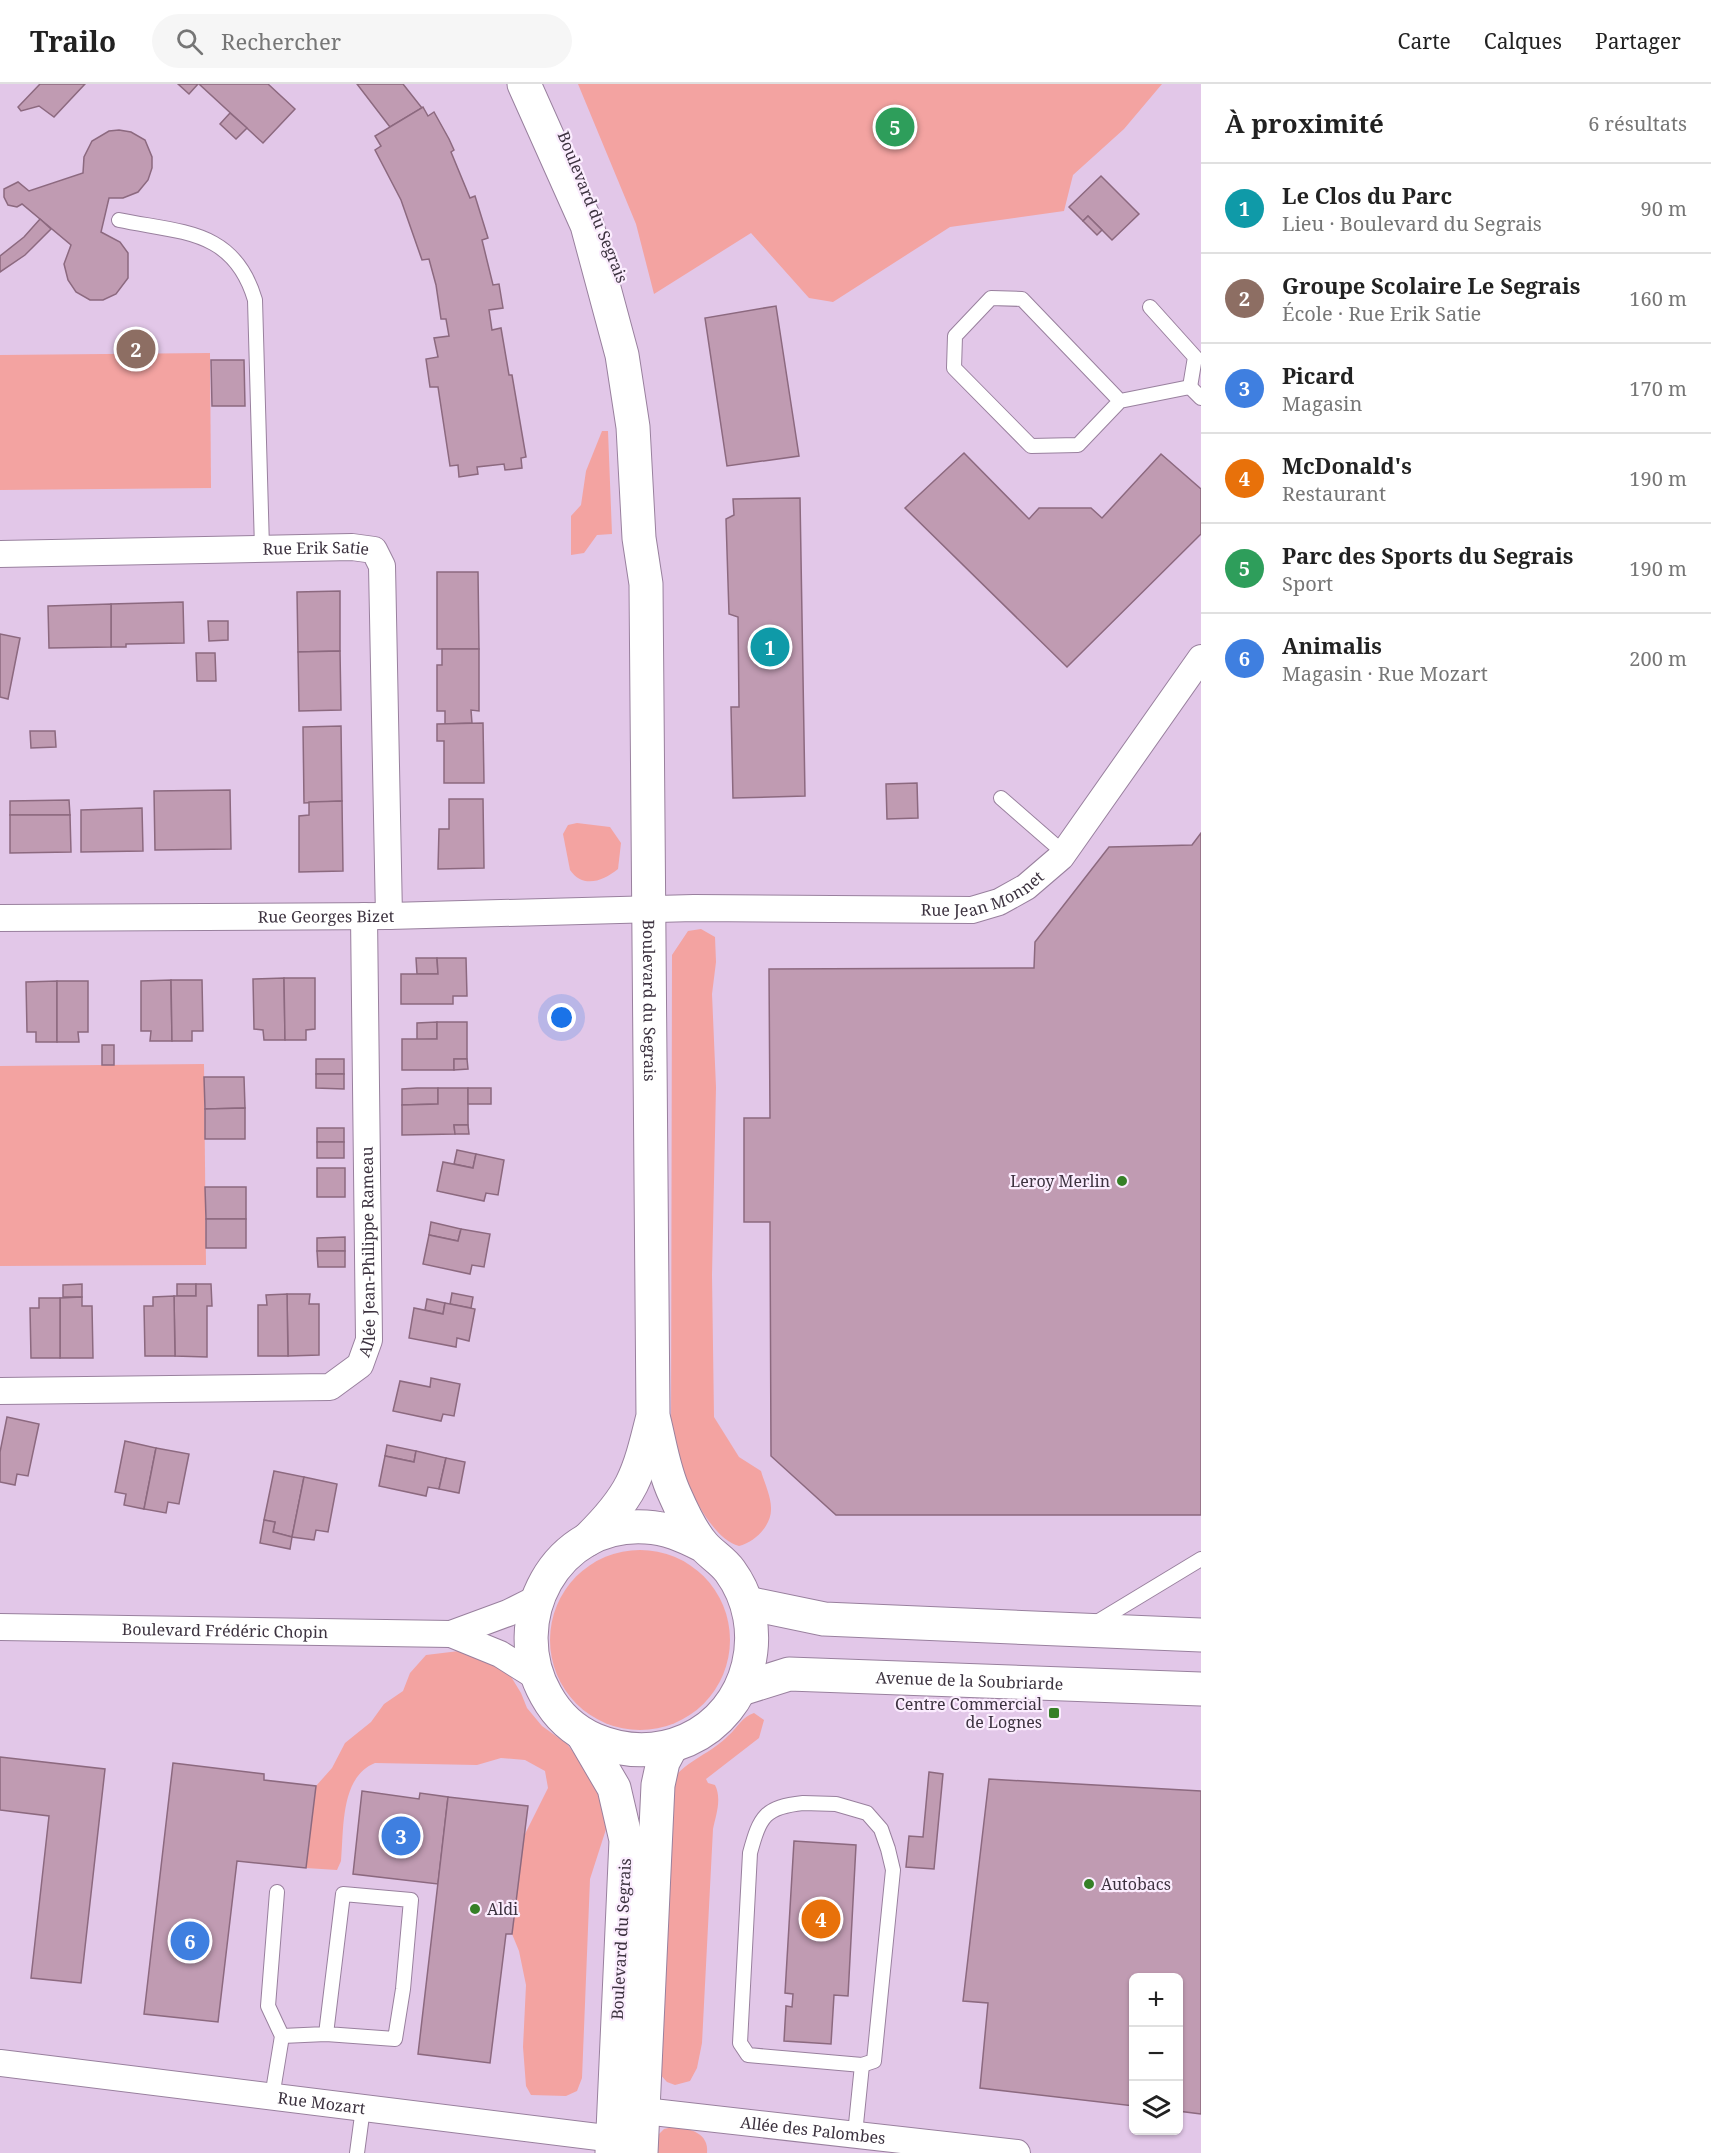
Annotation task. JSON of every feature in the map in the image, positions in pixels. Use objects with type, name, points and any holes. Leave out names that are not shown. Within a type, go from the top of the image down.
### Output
[{"type":"street","name":"Boulevard du Segrais","points":[[524,84],[587,225],[622,355],[633,427],[639,538],[646,584],[653,1416],[674,1493],[702,1545]]},
{"type":"street","name":"Boulevard du Segrais","points":[[537,84],[569,143],[619,262],[630,300],[642,363],[653,466],[656,538],[646,584]]},
{"type":"street","name":"Rue Erik Satie","points":[[0,554],[352,546],[374,550],[382,566],[389,915]]},
{"type":"street","name":"Rue Jean Monnet","points":[[650,910],[972,910],[999,902],[1026,886],[1064,853],[1201,658]]},
{"type":"street","name":"Rue Georges Bizet","points":[[0,918],[364,916],[650,910]]},
{"type":"street","name":"Allée Jean-Philippe Rameau","points":[[0,1391],[330,1387],[360,1365],[369,1340],[364,916]]},
{"type":"street","name":"Boulevard du Segrais","points":[[587,1540],[618,1509],[635,1482],[653,1416]]},
{"type":"street","points":[[645,1527],[675,1532],[702,1545],[730,1570],[747,1603],[753,1632],[751,1661],[741,1689],[715,1721],[699,1735],[671,1747],[640,1751],[611,1747],[583,1735],[554,1710],[535,1676],[530,1650],[530,1624],[536,1599],[554,1569],[566,1556],[587,1540],[616,1529],[645,1527]]},
{"type":"street","name":"Boulevard Frédéric Chopin","points":[[0,1627],[451,1634],[508,1613],[536,1599]]},
{"type":"street","points":[[747,1603],[824,1620],[1201,1635]]},
{"type":"street","name":"Boulevard Frédéric Chopin","points":[[451,1634],[500,1654],[535,1676]]},
{"type":"street","name":"Avenue de la Soubriarde","points":[[741,1689],[789,1674],[1201,1689]]},
{"type":"street","name":"Boulevard du Segrais","points":[[583,1735],[614,1788],[626,1840],[627,2147]]},
{"type":"street","name":"Boulevard du Segrais","points":[[627,2147],[644,2110],[658,1785],[663,1762],[671,1747]]},
{"type":"street","name":"Rue Mozart","points":[[0,2063],[363,2108],[627,2147]]},
{"type":"street","name":"Allée des Palombes","points":[[644,2110],[1017,2153]]},
{"type":"lane","points":[[119,220],[210,239],[234,256],[248,276],[255,300],[262,549]]},
{"type":"lane","points":[[1120,401],[1022,300],[992,297],[955,336],[954,368],[1031,446],[1078,445],[1120,401],[1190,387]]},
{"type":"lane","points":[[1150,307],[1195,357],[1190,387]]},
{"type":"lane","points":[[1190,387],[1201,398]]},
{"type":"lane","points":[[1001,798],[1064,853]]},
{"type":"lane","points":[[1084,1630],[1108,1613],[1201,1559]]},
{"type":"lane","points":[[803,1803],[852,1807],[867,1813],[881,1829],[888,1849],[893,1870],[874,2061],[862,2065],[748,2055],[743,2050],[741,2043],[750,1853],[763,1819],[777,1806],[803,1803]]},
{"type":"lane","points":[[272,2097],[282,2036],[268,2006],[277,1892]]},
{"type":"lane","points":[[282,2036],[326,2034],[395,2039],[403,1989],[411,1900],[343,1894],[326,2034]]},
{"type":"lane","points":[[855,2134],[862,2065]]},
{"type":"lane","points":[[357,2153],[363,2108]]},
{"type":"shaded area","points":[[578,84],[1162,84],[1124,129],[1073,175],[1064,211],[950,227],[833,302],[809,298],[751,233],[654,294],[636,224]]},
{"type":"shaded area","points":[[210,353],[211,488],[0,490],[0,355]]},
{"type":"shaded area","points":[[602,431],[608,431],[612,534],[597,535],[584,553],[571,555],[571,516],[581,505],[586,471]]},
{"type":"shaded area","points":[[577,823],[610,827],[621,843],[618,869],[600,880],[587,881],[575,876],[570,870],[563,834],[568,825]]},
{"type":"shaded area","points":[[701,929],[715,937],[716,962],[712,994],[716,1087],[712,1275],[714,1417],[739,1457],[761,1471],[771,1503],[771,1514],[766,1526],[751,1541],[739,1546],[728,1541],[707,1518],[671,1446],[672,955],[688,931]]},
{"type":"shaded area","points":[[204,1064],[206,1265],[0,1266],[0,1066]]},
{"type":"shaded area","points":[[640,1550],[674,1557],[703,1577],[723,1606],[730,1640],[723,1674],[703,1703],[674,1723],[640,1730],[606,1723],[577,1703],[557,1674],[550,1640],[557,1606],[577,1577],[606,1557]]},
{"type":"shaded area","points":[[459,1651],[490,1658],[510,1675],[527,1708],[542,1726],[567,1744],[587,1770],[596,1785],[608,1823],[590,1879],[582,2078],[577,2091],[566,2096],[531,2095],[526,2086],[523,2047],[526,1985],[519,1951],[512,1934],[524,1836],[548,1788],[545,1771],[525,1760],[501,1758],[477,1765],[375,1763],[355,1780],[350,1792],[344,1820],[341,1861],[337,1870],[306,1868],[316,1786],[332,1768],[345,1743],[371,1722],[384,1704],[403,1691],[410,1673],[426,1655]]},
{"type":"shaded area","points":[[754,1713],[764,1720],[759,1738],[706,1779],[708,1783],[715,1785],[718,1801],[713,1829],[702,2043],[697,2068],[690,2081],[675,2085],[667,2082],[657,2071],[672,1780],[685,1767],[722,1741],[743,1720]]},
{"type":"shaded area","points":[[673,2127],[692,2130],[702,2136],[707,2146],[707,2153],[654,2153],[657,2136],[664,2129]]},
{"type":"building","points":[[40,84],[85,84],[54,117],[39,106],[21,111],[18,107]]},
{"type":"building","points":[[178,84],[198,84],[189,94]]},
{"type":"building","points":[[199,84],[268,84],[295,109],[263,143]]},
{"type":"building","points":[[357,84],[403,84],[422,108],[390,127]]},
{"type":"building","points":[[423,107],[428,116],[434,112],[449,139],[454,150],[451,152],[470,198],[475,196],[488,238],[482,240],[493,285],[499,284],[503,308],[489,310],[492,330],[501,328],[509,375],[512,375],[526,457],[521,458],[522,468],[505,470],[504,464],[477,467],[478,474],[459,477],[458,465],[450,466],[438,387],[430,387],[426,359],[438,357],[434,338],[449,336],[446,319],[441,319],[429,259],[422,260],[401,200],[375,150],[381,146],[375,136]]},
{"type":"building","points":[[230,113],[247,128],[236,139],[220,124]]},
{"type":"building","points":[[109,131],[131,132],[145,140],[152,157],[152,168],[148,180],[138,192],[123,198],[109,198],[101,232],[120,242],[128,253],[128,278],[116,294],[103,300],[90,300],[76,292],[68,280],[64,264],[71,245],[22,204],[17,207],[8,205],[4,197],[4,189],[18,182],[29,191],[83,173],[84,157],[92,141]]},
{"type":"building","points":[[1101,176],[1139,214],[1112,240],[1088,216],[1083,221],[1069,207]]},
{"type":"building","points":[[1088,216],[1102,230],[1097,235],[1083,221]]},
{"type":"building","points":[[40,219],[51,229],[25,255],[0,272],[0,256],[24,237]]},
{"type":"building","points":[[776,306],[799,456],[727,466],[705,318]]},
{"type":"building","points":[[211,360],[244,360],[245,406],[212,406]]},
{"type":"building","points":[[964,453],[1029,519],[1039,508],[1091,508],[1102,518],[1161,454],[1201,489],[1201,534],[1067,667],[905,508]]},
{"type":"building","points":[[800,498],[805,796],[733,798],[731,707],[739,707],[738,617],[729,614],[726,519],[734,515],[733,499]]},
{"type":"building","points":[[437,572],[478,572],[479,649],[437,649]]},
{"type":"building","points":[[340,591],[340,651],[298,652],[297,592]]},
{"type":"building","points":[[183,602],[184,643],[126,644],[126,647],[111,647],[111,604]]},
{"type":"building","points":[[111,604],[111,647],[49,648],[48,606]]},
{"type":"building","points":[[208,621],[228,621],[228,640],[209,641]]},
{"type":"building","points":[[0,634],[20,638],[8,699],[0,697]]},
{"type":"building","points":[[442,649],[479,649],[479,711],[471,710],[472,723],[445,724],[445,711],[437,711],[437,665],[442,665]]},
{"type":"building","points":[[340,651],[341,710],[299,711],[298,652]]},
{"type":"building","points":[[196,653],[215,653],[216,681],[197,681]]},
{"type":"building","points":[[483,723],[484,783],[444,783],[444,741],[437,741],[437,724]]},
{"type":"building","points":[[341,726],[342,801],[304,803],[303,727]]},
{"type":"building","points":[[30,731],[55,731],[56,747],[31,748]]},
{"type":"building","points":[[917,783],[918,818],[887,819],[886,784]]},
{"type":"building","points":[[230,790],[231,849],[155,850],[154,791]]},
{"type":"building","points":[[449,799],[483,799],[484,868],[438,869],[439,829],[449,829]]},
{"type":"building","points":[[69,800],[70,815],[10,815],[10,801]]},
{"type":"building","points":[[342,801],[343,871],[299,872],[299,816],[309,815],[309,802]]},
{"type":"building","points":[[142,808],[143,851],[81,852],[81,810]]},
{"type":"building","points":[[10,815],[70,815],[71,852],[10,853]]},
{"type":"building","points":[[1201,833],[1201,1515],[836,1515],[771,1456],[770,1222],[744,1222],[744,1118],[770,1118],[769,969],[1034,968],[1035,942],[1109,847],[1192,845]]},
{"type":"building","points":[[416,958],[437,958],[438,974],[417,974]]},
{"type":"building","points":[[437,958],[466,958],[467,996],[453,996],[453,1004],[401,1004],[401,974],[438,974]]},
{"type":"building","points":[[284,978],[285,1040],[264,1040],[263,1030],[254,1029],[253,979]]},
{"type":"building","points":[[284,978],[315,978],[315,1029],[306,1030],[306,1040],[285,1040]]},
{"type":"building","points":[[171,980],[172,1041],[150,1041],[151,1031],[141,1031],[141,981]]},
{"type":"building","points":[[171,980],[202,980],[203,1031],[192,1031],[192,1041],[172,1041]]},
{"type":"building","points":[[57,981],[57,1042],[36,1042],[36,1032],[27,1032],[26,982]]},
{"type":"building","points":[[57,981],[88,981],[88,1032],[78,1032],[79,1042],[57,1042]]},
{"type":"building","points":[[437,1022],[437,1039],[417,1040],[417,1023]]},
{"type":"building","points":[[437,1022],[467,1022],[467,1059],[454,1059],[454,1070],[402,1070],[402,1039],[437,1039]]},
{"type":"building","points":[[102,1045],[114,1045],[114,1065],[102,1065]]},
{"type":"building","points":[[316,1059],[344,1059],[344,1074],[316,1074]]},
{"type":"building","points":[[454,1059],[467,1059],[468,1069],[454,1070]]},
{"type":"building","points":[[316,1074],[344,1074],[344,1089],[316,1088]]},
{"type":"building","points":[[204,1077],[244,1077],[245,1108],[205,1109]]},
{"type":"building","points":[[438,1088],[438,1104],[402,1105],[402,1089]]},
{"type":"building","points":[[438,1088],[468,1088],[468,1125],[454,1125],[455,1134],[402,1135],[402,1105],[438,1104]]},
{"type":"building","points":[[468,1088],[491,1088],[491,1104],[468,1104]]},
{"type":"building","points":[[245,1108],[245,1139],[205,1139],[205,1109]]},
{"type":"building","points":[[454,1125],[468,1125],[469,1134],[455,1134]]},
{"type":"building","points":[[317,1128],[344,1128],[344,1142],[317,1142]]},
{"type":"building","points":[[317,1142],[344,1142],[344,1158],[317,1158]]},
{"type":"building","points":[[457,1150],[476,1154],[473,1168],[454,1164]]},
{"type":"building","points":[[476,1154],[504,1160],[498,1195],[486,1193],[484,1201],[437,1191],[443,1162],[473,1168]]},
{"type":"building","points":[[317,1168],[345,1168],[345,1197],[317,1197]]},
{"type":"building","points":[[205,1187],[246,1187],[246,1219],[206,1219]]},
{"type":"building","points":[[206,1219],[246,1219],[246,1248],[206,1248]]},
{"type":"building","points":[[431,1222],[461,1229],[458,1241],[429,1235]]},
{"type":"building","points":[[461,1229],[490,1234],[484,1267],[472,1265],[470,1274],[423,1264],[429,1235],[458,1241]]},
{"type":"building","points":[[345,1237],[345,1251],[317,1251],[317,1238]]},
{"type":"building","points":[[317,1251],[345,1251],[345,1267],[318,1267]]},
{"type":"building","points":[[82,1284],[82,1297],[63,1297],[63,1285]]},
{"type":"building","points":[[177,1284],[196,1284],[196,1296],[177,1296]]},
{"type":"building","points":[[196,1284],[211,1284],[212,1306],[207,1306],[207,1357],[175,1356],[174,1296],[196,1296]]},
{"type":"building","points":[[452,1293],[473,1297],[471,1308],[450,1304]]},
{"type":"building","points":[[287,1294],[310,1294],[309,1304],[319,1304],[319,1355],[288,1356]]},
{"type":"building","points":[[287,1294],[288,1356],[258,1356],[258,1305],[267,1305],[266,1295]]},
{"type":"building","points":[[174,1296],[175,1356],[145,1356],[144,1306],[153,1306],[153,1297]]},
{"type":"building","points":[[82,1297],[82,1306],[92,1306],[93,1358],[60,1358],[60,1298]]},
{"type":"building","points":[[39,1298],[60,1298],[60,1358],[31,1358],[30,1308],[39,1308]]},
{"type":"building","points":[[427,1299],[445,1303],[443,1314],[425,1310]]},
{"type":"building","points":[[445,1303],[475,1309],[469,1341],[457,1338],[456,1347],[409,1338],[414,1308],[443,1314]]},
{"type":"building","points":[[431,1378],[460,1384],[454,1416],[443,1414],[441,1421],[393,1411],[400,1381],[430,1387]]},
{"type":"building","points":[[7,1417],[39,1424],[28,1476],[17,1474],[15,1485],[0,1482],[0,1452]]},
{"type":"building","points":[[125,1441],[156,1448],[144,1509],[124,1505],[126,1494],[115,1492]]},
{"type":"building","points":[[387,1445],[416,1451],[414,1462],[385,1456]]},
{"type":"building","points":[[156,1448],[189,1454],[179,1504],[168,1502],[166,1513],[144,1509]]},
{"type":"building","points":[[416,1451],[446,1458],[439,1489],[428,1487],[426,1496],[379,1486],[385,1456],[414,1462]]},
{"type":"building","points":[[446,1458],[465,1462],[459,1493],[439,1489]]},
{"type":"building","points":[[274,1471],[304,1477],[292,1537],[273,1532],[275,1522],[264,1520]]},
{"type":"building","points":[[304,1477],[337,1484],[328,1532],[316,1530],[314,1540],[292,1537]]},
{"type":"building","points":[[264,1520],[275,1522],[273,1532],[292,1537],[290,1549],[260,1543]]},
{"type":"building","points":[[0,1757],[105,1769],[81,1983],[31,1978],[49,1816],[0,1810]]},
{"type":"building","points":[[173,1763],[264,1774],[264,1780],[316,1786],[306,1868],[237,1861],[218,2022],[144,2014]]},
{"type":"building","points":[[929,1772],[943,1774],[934,1869],[906,1867],[909,1836],[923,1837]]},
{"type":"building","name":"Autobacs","points":[[989,1779],[1201,1791],[1201,2114],[1183,2112],[1183,1973],[1129,1973],[1129,2105],[980,2088],[988,2003],[963,2001]]},
{"type":"building","points":[[362,1791],[419,1799],[420,1793],[448,1797],[438,1884],[353,1874]]},
{"type":"building","name":"Aldi","points":[[448,1797],[528,1806],[512,1934],[506,1934],[490,2063],[418,2054]]},
{"type":"building","points":[[794,1841],[856,1845],[848,1996],[834,1995],[831,2044],[784,2041],[786,2006],[792,2007],[793,1994],[785,1993]]},
{"type":"place","name":"Parc des Sports du Segrais","points":[[895,127]]},
{"type":"place","name":"Groupe Scolaire Le Segrais","points":[[136,349]]},
{"type":"place","name":"Le Clos du Parc","points":[[770,647]]},
{"type":"place","name":"Leroy Merlin","points":[[1122,1181]]},
{"type":"place","name":"Centre Commercial de Lognes","points":[[1054,1713]]},
{"type":"place","name":"Picard","points":[[401,1836]]},
{"type":"place","name":"Autobacs","points":[[1089,1884]]},
{"type":"place","name":"Aldi","points":[[475,1909]]},
{"type":"place","name":"McDonald's","points":[[821,1919]]},
{"type":"place","name":"Animalis","points":[[190,1941]]}]
